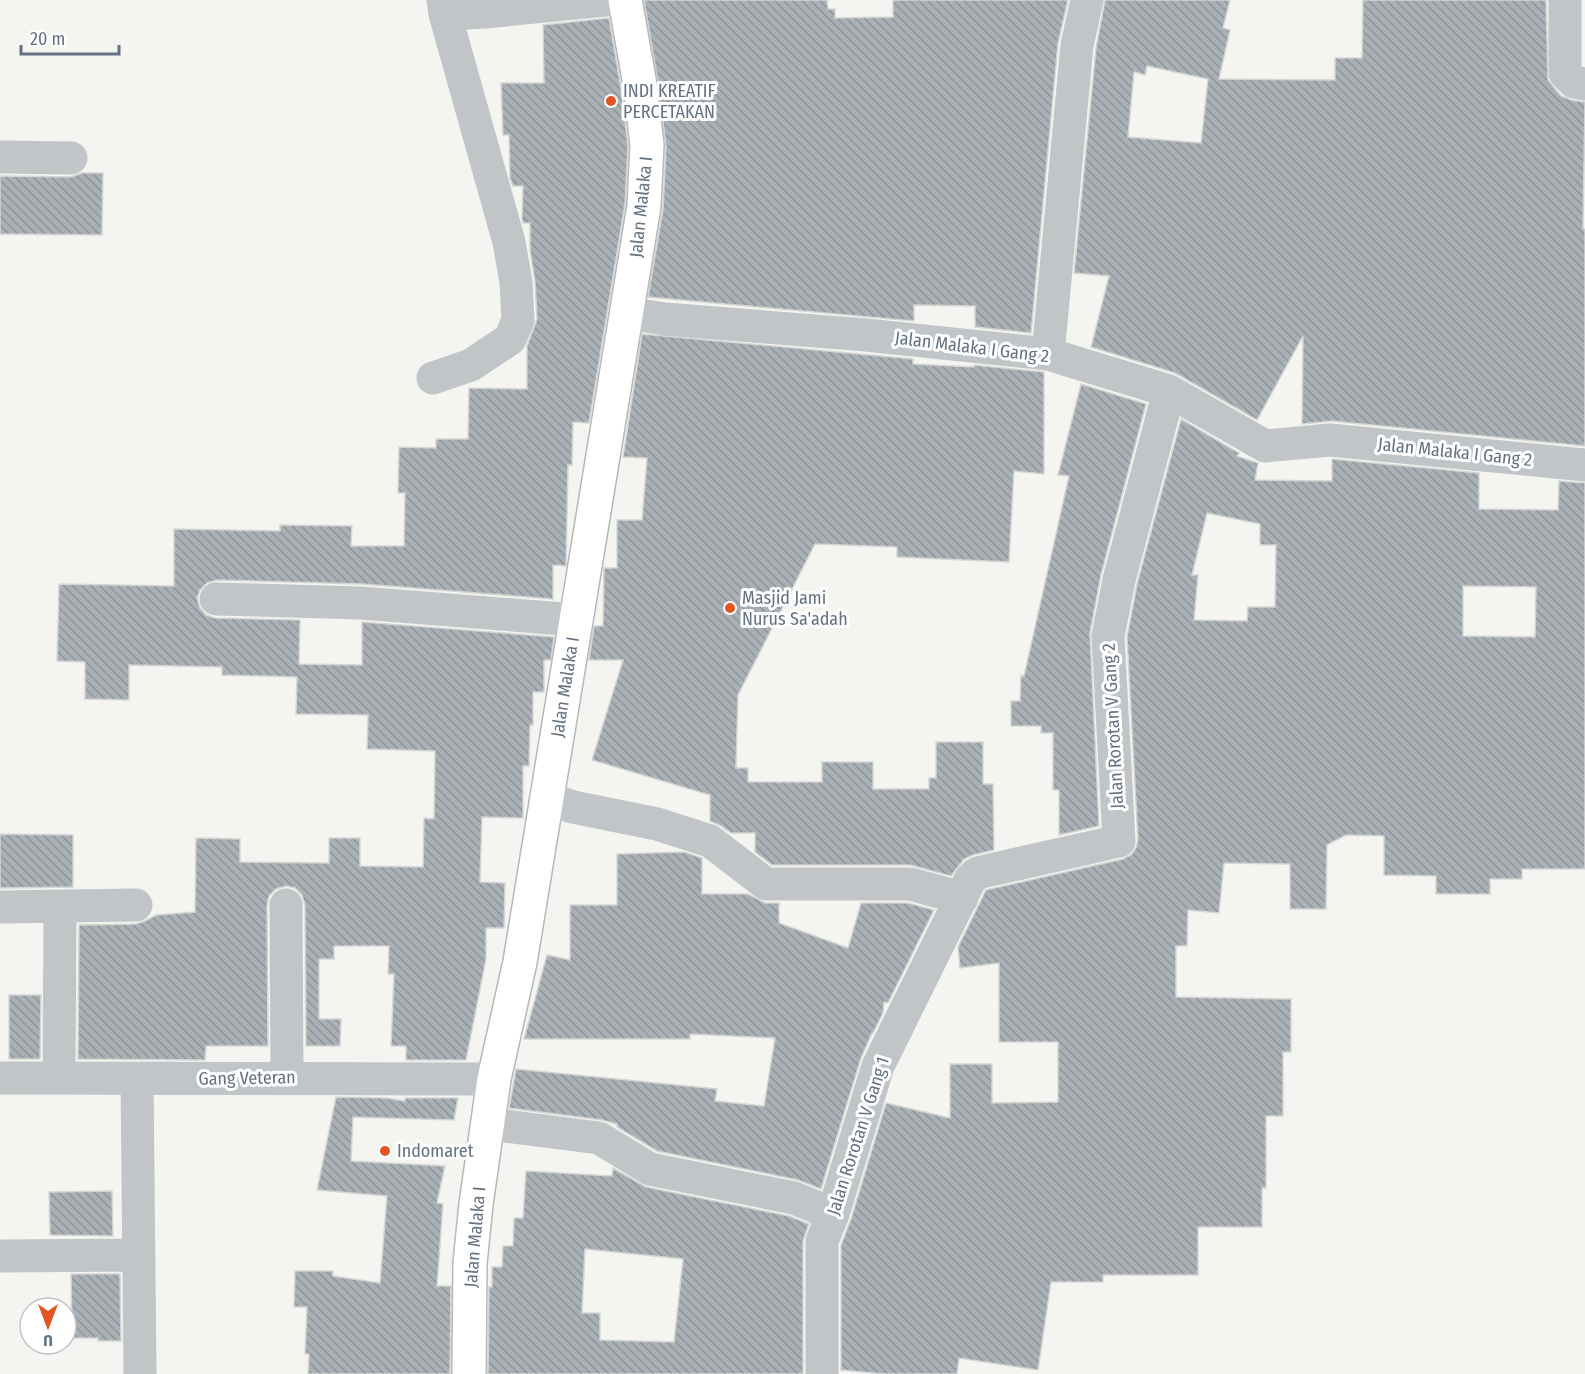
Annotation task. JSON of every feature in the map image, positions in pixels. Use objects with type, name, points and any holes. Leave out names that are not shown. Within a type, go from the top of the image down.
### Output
[{"type":"street","points":[[433,378],[471,365],[510,339],[518,320],[516,282],[458,9],[605,0]]},
{"type":"street","name":"Jalan Malaka I","points":[[469,1374],[470,1263],[476,1204],[495,1079],[520,962],[644,206],[648,145],[625,0]]},
{"type":"street","points":[[1048,354],[1077,45],[1087,0]]},
{"type":"street","points":[[1565,0],[1565,73],[1574,82],[1585,84]]},
{"type":"street","points":[[0,157],[71,158]]},
{"type":"street","name":"Jalan Malaka I Gang 2","points":[[627,313],[665,319],[866,335],[1048,354],[1169,391],[1265,446],[1330,440],[1585,465]]},
{"type":"street","name":"Jalan Rorotan V Gang 2","points":[[966,889],[977,873],[1119,841],[1108,636],[1119,580],[1169,391]]},
{"type":"street","points":[[216,599],[361,603],[576,620]]},
{"type":"street","points":[[546,798],[573,807],[657,824],[710,841],[766,884],[910,884],[966,889]]},
{"type":"street","name":"Jalan Rorotan V Gang 1","points":[[825,1374],[822,1241],[833,1214],[878,1066],[966,889]]},
{"type":"street","points":[[0,908],[136,905]]},
{"type":"street","points":[[286,905],[299,1078]]},
{"type":"street","points":[[59,1078],[60,907]]},
{"type":"street","name":"Gang Veteran","points":[[0,1078],[495,1079]]},
{"type":"street","points":[[137,1079],[140,1374]]},
{"type":"street","points":[[489,1124],[599,1138],[650,1169],[794,1198],[833,1214]]},
{"type":"street","points":[[0,1256],[137,1255]]},
{"type":"building","points":[[644,0],[827,0],[828,9],[835,9],[835,18],[893,17],[893,0],[1068,0],[1058,43],[1031,333],[975,327],[975,306],[914,305],[914,321],[648,297],[663,209],[666,146]]},
{"type":"building","points":[[1105,0],[1230,0],[1223,28],[1230,30],[1219,79],[1335,80],[1335,58],[1362,58],[1363,0],[1546,0],[1548,80],[1561,96],[1585,102],[1583,229],[1585,229],[1585,446],[1332,421],[1302,424],[1303,336],[1257,420],[1175,373],[1091,347],[1109,276],[1074,273],[1096,48]],"holes":[[[1147,66],[1208,79],[1201,143],[1128,137],[1134,72],[1145,75]]]},
{"type":"building","points":[[609,18],[628,146],[625,204],[589,423],[573,422],[572,465],[568,465],[566,566],[553,565],[553,599],[362,584],[217,580],[207,583],[200,590],[197,598],[200,608],[206,615],[215,618],[300,620],[299,664],[362,665],[362,622],[554,637],[551,660],[544,660],[544,692],[533,692],[529,766],[523,766],[523,818],[482,817],[480,882],[505,883],[504,928],[486,928],[486,959],[466,1060],[406,1060],[406,1046],[391,1046],[394,974],[388,974],[389,946],[334,946],[334,959],[319,959],[319,1019],[341,1019],[340,1046],[306,1046],[305,905],[302,895],[295,888],[286,886],[276,889],[269,896],[267,905],[268,1046],[206,1046],[205,1060],[78,1059],[79,925],[136,924],[156,915],[195,912],[196,838],[240,839],[240,862],[329,863],[329,838],[360,838],[360,866],[423,867],[424,818],[434,819],[435,751],[367,749],[368,715],[296,714],[297,677],[222,675],[222,667],[129,665],[129,700],[85,699],[85,662],[57,661],[59,584],[174,586],[174,529],[280,531],[280,525],[352,526],[351,546],[404,546],[405,493],[398,493],[399,447],[436,448],[436,439],[468,439],[469,388],[527,389],[527,346],[537,319],[535,281],[530,251],[530,223],[523,223],[522,219],[523,186],[513,186],[510,178],[509,135],[503,135],[501,83],[544,83],[543,25]]},
{"type":"building","points":[[82,173],[103,173],[102,235],[0,234],[0,176],[71,177]]},
{"type":"building","points":[[642,334],[913,359],[913,364],[974,367],[974,365],[1044,372],[1044,474],[1014,471],[1009,562],[897,557],[897,547],[815,544],[738,695],[736,768],[748,768],[748,782],[822,782],[822,762],[873,762],[873,789],[929,789],[929,778],[936,778],[936,742],[983,742],[983,784],[993,784],[994,850],[964,859],[951,876],[910,865],[772,865],[755,852],[755,833],[731,833],[710,821],[710,795],[592,760],[623,660],[589,660],[594,626],[603,626],[604,568],[617,568],[617,520],[642,520],[647,458],[623,457]]},
{"type":"building","points":[[1081,384],[1146,404],[1101,575],[1090,633],[1099,826],[1059,835],[1059,790],[1053,790],[1053,733],[1041,733],[1041,726],[1011,726],[1011,701],[1020,701],[1021,675],[1024,676],[1069,476],[1058,475]]},
{"type":"building","points":[[1181,419],[1239,453],[1237,456],[1258,463],[1255,480],[1332,481],[1332,459],[1479,473],[1479,509],[1558,510],[1559,481],[1585,483],[1585,869],[1522,869],[1522,879],[1490,879],[1490,894],[1436,894],[1436,876],[1384,875],[1384,836],[1346,835],[1327,845],[1326,909],[1290,909],[1290,864],[1224,863],[1219,913],[1188,910],[1187,946],[1176,946],[1176,997],[1291,999],[1291,1052],[1283,1052],[1283,1116],[1266,1116],[1266,1188],[1262,1188],[1262,1227],[1198,1227],[1198,1275],[1103,1275],[1103,1282],[1051,1282],[1038,1370],[959,1358],[957,1374],[883,1374],[841,1370],[841,1245],[886,1103],[950,1118],[950,1064],[992,1064],[992,1103],[1058,1102],[1058,1042],[999,1042],[999,963],[960,968],[958,947],[986,890],[1123,859],[1131,855],[1136,848],[1138,840],[1127,637],[1137,584]],"holes":[[[1207,513],[1260,524],[1260,545],[1276,545],[1275,607],[1248,607],[1247,621],[1194,620],[1198,575],[1192,575]],[[1463,586],[1536,587],[1535,637],[1463,636]]]},
{"type":"building","points":[[0,834],[73,835],[73,887],[0,888]]},
{"type":"building","points":[[684,852],[702,858],[702,894],[748,894],[765,903],[779,903],[779,923],[848,948],[861,903],[908,903],[934,910],[888,1003],[884,1002],[883,1013],[861,1058],[821,1189],[798,1180],[657,1151],[617,1127],[617,1124],[602,1120],[509,1108],[516,1069],[717,1089],[715,1101],[764,1106],[775,1038],[690,1034],[690,1039],[524,1039],[547,955],[570,960],[570,905],[617,905],[617,854]]},
{"type":"building","points":[[9,995],[41,995],[40,1059],[9,1059]]},
{"type":"building","points":[[336,1097],[387,1098],[405,1101],[405,1098],[458,1098],[454,1120],[353,1117],[351,1161],[445,1166],[437,1203],[443,1204],[437,1286],[451,1286],[450,1374],[308,1374],[309,1354],[305,1354],[307,1307],[294,1307],[295,1271],[333,1271],[333,1276],[380,1283],[387,1196],[317,1190]]},
{"type":"building","points":[[613,1168],[646,1187],[789,1216],[809,1224],[803,1241],[803,1374],[488,1374],[489,1287],[492,1287],[492,1267],[502,1267],[503,1246],[513,1246],[514,1218],[523,1218],[526,1171],[612,1176]],"holes":[[[585,1249],[683,1259],[674,1342],[600,1340],[600,1313],[582,1313]]]},
{"type":"building","points":[[112,1191],[113,1236],[50,1235],[49,1192]]},
{"type":"building","points":[[71,1274],[120,1274],[121,1341],[78,1338],[78,1296],[71,1296]]},
{"type":"place","name":"INDI KREATIF PERCETAKAN","points":[[611,101]]},
{"type":"place","name":"Masjid Jami Nurus Sa'adah","points":[[730,608]]},
{"type":"place","name":"Indomaret","points":[[385,1151]]}]
